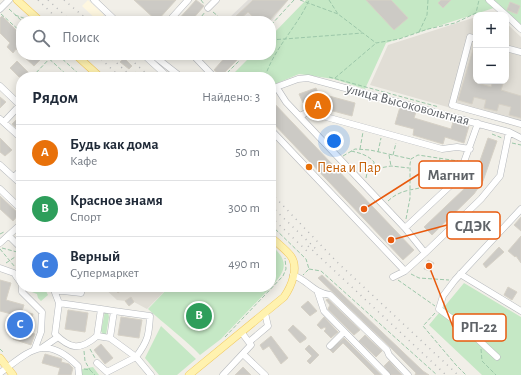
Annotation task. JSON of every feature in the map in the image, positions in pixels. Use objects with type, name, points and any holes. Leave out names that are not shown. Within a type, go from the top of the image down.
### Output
[{"type":"main road","points":[[17,0],[35,16]]},
{"type":"main road","points":[[81,60],[95,72]]},
{"type":"main road","points":[[189,375],[242,333],[288,291],[294,266],[276,243]]},
{"type":"main road","points":[[0,358],[13,375]]},
{"type":"street","points":[[94,0],[111,16]]},
{"type":"street","points":[[174,16],[188,0]]},
{"type":"street","points":[[208,8],[216,0]]},
{"type":"street","points":[[489,0],[503,12]]},
{"type":"street","points":[[509,18],[521,29]]},
{"type":"street","points":[[473,38],[470,37],[452,104],[521,124]]},
{"type":"street","points":[[509,49],[521,52]]},
{"type":"street","points":[[149,60],[163,72]]},
{"type":"street","points":[[159,60],[173,72]]},
{"type":"street","points":[[198,60],[209,72]]},
{"type":"street","name":"улица Высоковольтная","points":[[276,88],[298,79],[308,78],[478,123],[509,132],[521,138]]},
{"type":"street","points":[[0,86],[16,101]]},
{"type":"street","points":[[276,91],[384,206],[407,226],[425,252]]},
{"type":"street","points":[[16,110],[2,121],[16,134]]},
{"type":"street","points":[[300,116],[308,112],[442,149],[457,147],[470,149]]},
{"type":"street","points":[[407,226],[452,184],[470,149],[478,123]]},
{"type":"street","points":[[393,277],[405,271],[481,199],[500,176],[509,132]]},
{"type":"street","points":[[276,135],[405,271]]},
{"type":"street","points":[[0,165],[14,178],[16,176]]},
{"type":"street","points":[[0,189],[16,204]]},
{"type":"street","points":[[497,357],[480,341],[439,309],[443,296],[455,280],[521,209]]},
{"type":"street","points":[[0,244],[16,229]]},
{"type":"street","points":[[9,236],[16,243]]},
{"type":"street","points":[[0,268],[14,273],[16,276]]},
{"type":"street","points":[[460,274],[521,311]]},
{"type":"street","points":[[293,275],[301,278],[318,293],[324,311],[387,375]]},
{"type":"street","points":[[22,292],[42,312],[41,332],[34,348]]},
{"type":"street","points":[[54,292],[59,303],[55,334],[65,344],[76,347],[87,345],[97,336],[101,309]]},
{"type":"street","points":[[318,293],[330,295],[388,350],[389,355],[408,375]]},
{"type":"street","points":[[59,303],[150,316],[148,340],[136,357],[107,372],[98,363]]},
{"type":"street","points":[[110,338],[114,311]]},
{"type":"street","points":[[249,342],[268,326],[265,313]]},
{"type":"street","points":[[330,346],[344,332]]},
{"type":"street","points":[[223,375],[251,345],[242,333]]},
{"type":"street","points":[[97,336],[110,338],[136,357],[151,375]]},
{"type":"street","points":[[42,348],[58,337]]},
{"type":"street","points":[[0,373],[17,359],[34,348],[42,348],[60,351],[71,359],[78,366],[79,375]]},
{"type":"street","points":[[243,354],[265,375]]},
{"type":"path","points":[[276,20],[294,0]]},
{"type":"path","points":[[300,0],[338,14],[376,43]]},
{"type":"path","points":[[276,54],[309,0]]},
{"type":"path","points":[[329,0],[338,14]]},
{"type":"path","points":[[419,33],[427,14],[428,0]]},
{"type":"path","points":[[344,87],[335,78],[376,43],[419,33],[455,22],[476,13],[479,0]]},
{"type":"path","points":[[3,7],[20,16]]},
{"type":"path","points":[[3,7],[16,25]]},
{"type":"path","points":[[202,16],[208,8]]},
{"type":"path","points":[[276,39],[363,33]]},
{"type":"path","points":[[37,72],[48,60]]},
{"type":"path","points":[[50,60],[63,72]]},
{"type":"path","points":[[63,60],[77,72]]},
{"type":"path","points":[[228,72],[240,60]]},
{"type":"path","points":[[267,72],[273,60]]},
{"type":"path","points":[[360,149],[364,127]]},
{"type":"path","points":[[378,153],[383,133]]},
{"type":"path","points":[[393,156],[398,137]]},
{"type":"path","points":[[340,159],[350,150],[360,149],[389,156],[411,159],[418,155],[464,162]]},
{"type":"path","points":[[350,150],[371,159],[374,162],[374,169]]},
{"type":"path","points":[[389,156],[391,166]]},
{"type":"path","points":[[384,206],[393,196],[421,188],[432,183],[438,172],[440,158]]},
{"type":"path","points":[[407,226],[405,219],[410,198],[411,159]]},
{"type":"path","points":[[363,184],[367,173],[374,169],[391,166],[410,168]]},
{"type":"path","points":[[0,244],[16,251]]},
{"type":"path","points":[[0,244],[16,268],[14,273]]},
{"type":"path","points":[[5,264],[16,256]]},
{"type":"path","points":[[276,283],[283,276],[288,257]]},
{"type":"path","points":[[309,269],[321,271],[437,375]]},
{"type":"path","points":[[405,271],[419,278],[455,280]]},
{"type":"path","points":[[393,277],[439,309],[423,326],[466,375]]},
{"type":"path","points":[[222,339],[268,292]]},
{"type":"path","points":[[480,341],[482,361],[496,375]]},
{"type":"path","points":[[87,345],[98,363]]},
{"type":"path","points":[[87,345],[84,352],[90,370]]},
{"type":"shaded area","points":[[88,0],[104,15],[93,16],[82,6]]},
{"type":"shaded area","points":[[248,0],[288,0],[276,16],[231,16]]},
{"type":"shaded area","points":[[473,18],[473,84],[509,84],[509,26],[521,37],[521,128],[370,85],[388,45]]},
{"type":"shaded area","points":[[108,292],[164,292],[147,309],[134,302],[129,306],[125,301],[117,300]]},
{"type":"green space","points":[[306,0],[521,0],[521,26],[509,15],[509,12],[506,12],[500,6],[482,12],[473,12],[473,15],[386,43],[365,89],[334,79],[299,74],[276,84],[276,72],[235,72],[247,60],[276,60],[276,31]]},
{"type":"green space","points":[[276,250],[281,256],[284,266],[276,281]]},
{"type":"green space","points":[[464,283],[521,317],[521,375],[482,375],[429,325]]},
{"type":"green space","points":[[32,292],[46,292],[48,295],[41,301],[37,294]]},
{"type":"green space","points":[[164,292],[266,292],[221,339],[200,355],[148,309]]},
{"type":"green space","points":[[105,311],[108,312],[109,317],[106,335],[103,335],[101,331]]},
{"type":"green space","points":[[161,326],[196,359],[177,375],[159,375],[145,358]]},
{"type":"green space","points":[[93,367],[99,375],[81,375],[82,369]]},
{"type":"building","points":[[134,0],[176,0],[162,16],[152,16]]},
{"type":"building","points":[[196,0],[204,6],[195,16],[182,16]]},
{"type":"building","points":[[253,0],[288,0],[274,16],[252,16],[248,12],[244,16],[236,16]]},
{"type":"building","points":[[366,0],[391,0],[408,18],[394,30]]},
{"type":"building","points":[[441,0],[451,0],[443,8],[438,3]]},
{"type":"building","points":[[510,2],[520,6],[517,14],[507,10]]},
{"type":"building","points":[[2,16],[16,30],[16,49],[13,53],[7,47],[10,43],[0,33],[0,18]]},
{"type":"building","points":[[473,50],[473,84],[480,84],[491,87],[492,84],[503,84],[501,90],[521,96],[521,118],[509,115],[511,107],[499,104],[497,111],[484,108],[486,100],[474,97],[472,104],[458,100]]},
{"type":"building","points":[[27,60],[40,60],[34,66]]},
{"type":"building","points":[[122,60],[126,60],[132,66],[129,69],[120,62]]},
{"type":"building","points":[[223,60],[237,60],[225,72],[216,72],[214,70]]},
{"type":"building","points":[[17,61],[28,72],[16,72],[16,74],[10,68]]},
{"type":"building","points":[[316,88],[318,93],[355,103],[352,116],[314,106],[316,99],[303,103],[299,94]]},
{"type":"building","points":[[0,97],[6,102],[0,108]]},
{"type":"building","points":[[276,105],[414,250],[403,260],[276,126]]},
{"type":"building","points":[[400,107],[416,112],[414,118],[451,129],[453,122],[469,126],[464,143],[445,137],[443,144],[413,135],[414,129],[395,124]]},
{"type":"building","points":[[16,120],[16,128],[12,124]]},
{"type":"building","points":[[0,138],[12,150],[5,156],[0,152]]},
{"type":"building","points":[[488,138],[497,141],[483,181],[474,194],[432,235],[424,227],[465,188],[475,175]]},
{"type":"building","points":[[0,196],[16,211],[16,218],[13,221],[0,209]]},
{"type":"building","points":[[521,217],[521,231],[514,225]]},
{"type":"building","points":[[521,236],[521,263],[516,256],[515,257],[508,251]]},
{"type":"building","points":[[499,247],[504,252],[486,268],[483,264]]},
{"type":"building","points":[[428,260],[434,263],[430,271],[424,269]]},
{"type":"building","points":[[322,275],[429,375],[415,375],[416,373],[390,347],[318,278]]},
{"type":"building","points":[[0,280],[11,283],[6,300],[24,305],[22,311],[33,314],[28,332],[35,334],[31,345],[13,339],[19,316],[0,311]]},
{"type":"building","points":[[508,287],[517,292],[512,300],[504,295]]},
{"type":"building","points":[[131,297],[134,302],[129,306],[125,301]]},
{"type":"building","points":[[328,299],[360,330],[354,335],[328,309],[330,305],[326,300]]},
{"type":"building","points":[[308,301],[317,311],[310,316],[301,307]]},
{"type":"building","points":[[68,310],[88,313],[85,332],[65,329]]},
{"type":"building","points":[[121,317],[142,320],[139,338],[118,335]]},
{"type":"building","points":[[324,317],[338,332],[331,338],[324,331],[326,329],[325,327],[321,329],[317,325]]},
{"type":"building","points":[[293,325],[306,337],[306,339],[300,343],[288,330]]},
{"type":"building","points":[[365,335],[382,351],[376,357],[359,341]]},
{"type":"building","points":[[271,336],[288,358],[281,364],[269,346],[263,350],[260,345]]},
{"type":"building","points":[[344,338],[381,375],[375,375],[343,343],[333,353],[330,350]]},
{"type":"building","points":[[101,344],[113,358],[105,364],[94,350]]},
{"type":"building","points":[[309,345],[319,355],[310,364],[307,361],[312,356],[305,349]]},
{"type":"building","points":[[45,354],[62,359],[61,362],[69,364],[73,368],[71,375],[58,375],[60,368],[42,363]]},
{"type":"building","points":[[389,361],[402,375],[391,375],[384,366]]},
{"type":"building","points":[[243,367],[251,375],[235,375]]},
{"type":"railway","points":[[38,0],[55,16]]},
{"type":"railway","points":[[48,0],[66,16]]},
{"type":"railway","points":[[64,0],[83,16]]},
{"type":"railway","points":[[102,60],[115,72]]},
{"type":"railway","points":[[113,60],[127,72]]},
{"type":"railway","points":[[131,60],[145,72]]},
{"type":"railway","points":[[276,198],[337,262],[458,375]]},
{"type":"railway","points":[[276,211],[316,249]]},
{"type":"railway","points":[[276,222],[309,253]]},
{"type":"railway","points":[[308,246],[446,375]]},
{"type":"place","name":"Будь как дома","points":[[318,106]]},
{"type":"place","name":"Пена и Пар","points":[[309,167]]},
{"type":"place","name":"Магнит","points":[[364,209]]},
{"type":"place","name":"СДЭК","points":[[391,240]]},
{"type":"place","name":"РП-22","points":[[429,266]]},
{"type":"place","name":"Красное знамя","points":[[199,316]]},
{"type":"place","name":"Верный","points":[[20,325]]}]
